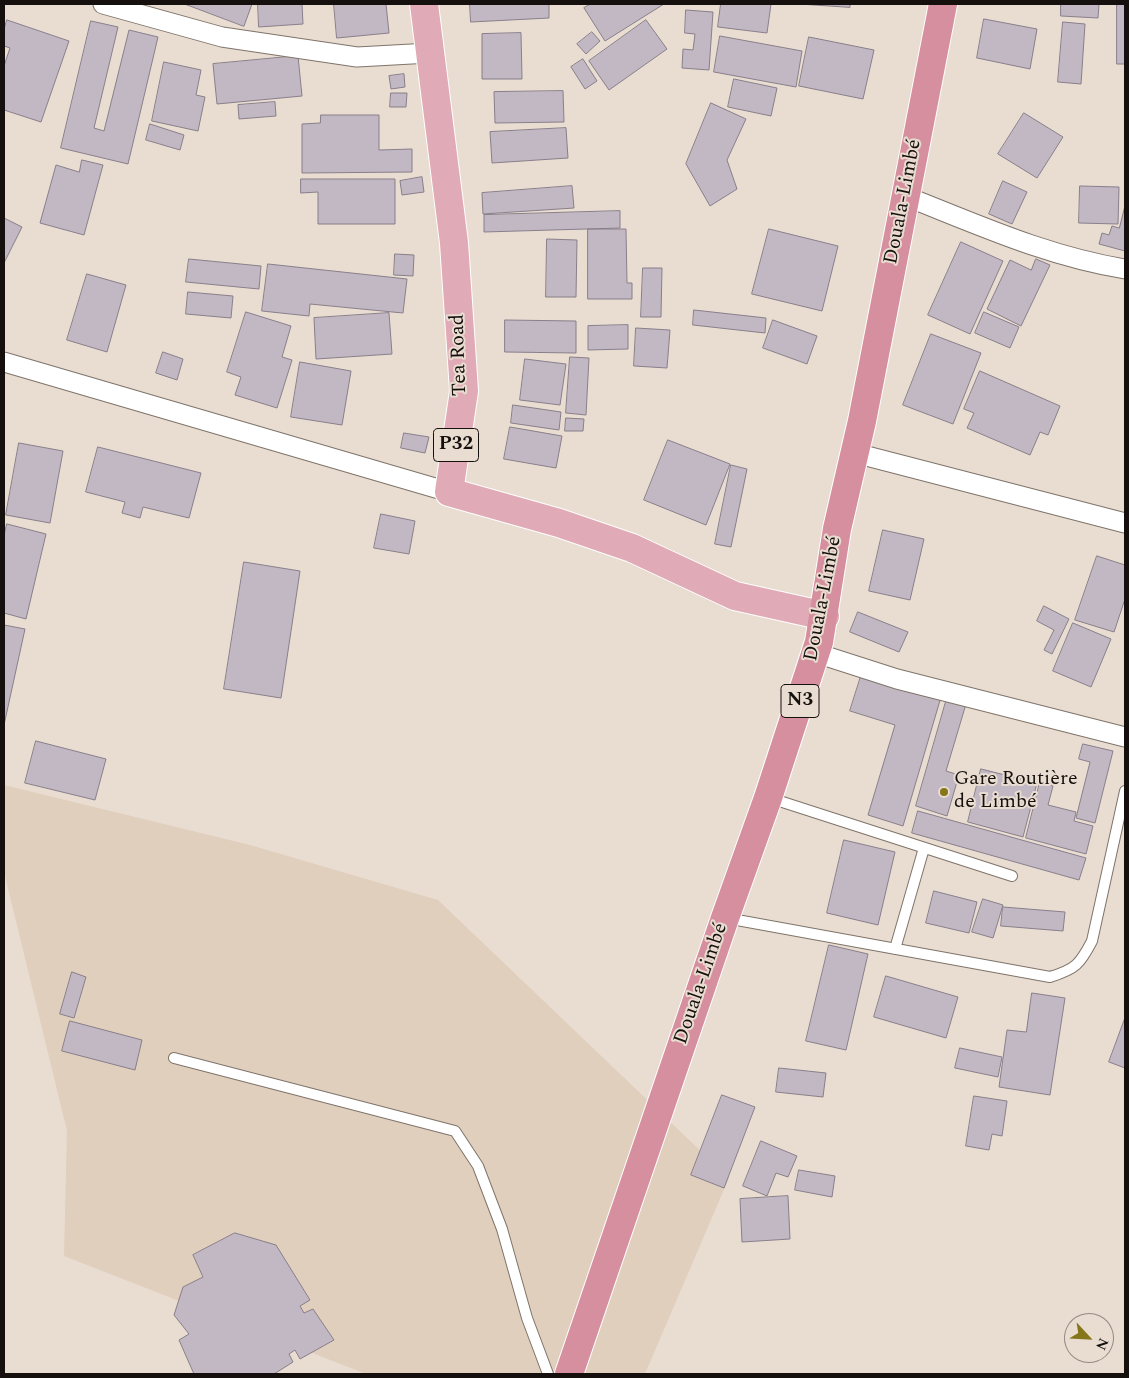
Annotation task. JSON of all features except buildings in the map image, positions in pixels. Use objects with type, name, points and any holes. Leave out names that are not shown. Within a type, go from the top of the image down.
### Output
[{"type":"highway","name":"Douala-Limbé","points":[[569,1374],[768,798],[816,653],[824,616],[837,529],[854,454],[943,4]]},
{"type":"main road","name":"Tea Road","points":[[424,4],[454,243],[464,391],[450,492]]},
{"type":"main road","points":[[450,492],[559,523],[632,548],[735,596],[824,616]]},
{"type":"street","points":[[103,4],[222,37],[260,43],[357,57],[430,53]]},
{"type":"street","points":[[905,196],[1019,242],[1091,263],[1125,268]]},
{"type":"street","points":[[4,362],[450,492]]},
{"type":"street","points":[[854,454],[1125,523]]},
{"type":"street","points":[[816,653],[897,678],[1125,737]]},
{"type":"lane","points":[[725,918],[1050,977],[1069,971],[1084,958],[1092,941],[1125,790]]},
{"type":"lane","points":[[768,798],[1012,876]]},
{"type":"lane","points":[[895,949],[924,848]]},
{"type":"lane","points":[[174,1058],[455,1131],[478,1166],[499,1220],[527,1318],[548,1374]]},
{"type":"shaded area","points":[[4,785],[250,845],[438,900],[729,1178],[645,1374],[366,1374],[64,1256],[67,1131],[4,872]]},
{"type":"place","name":"Gare Routière de Limbé","points":[[944,792]]}]
